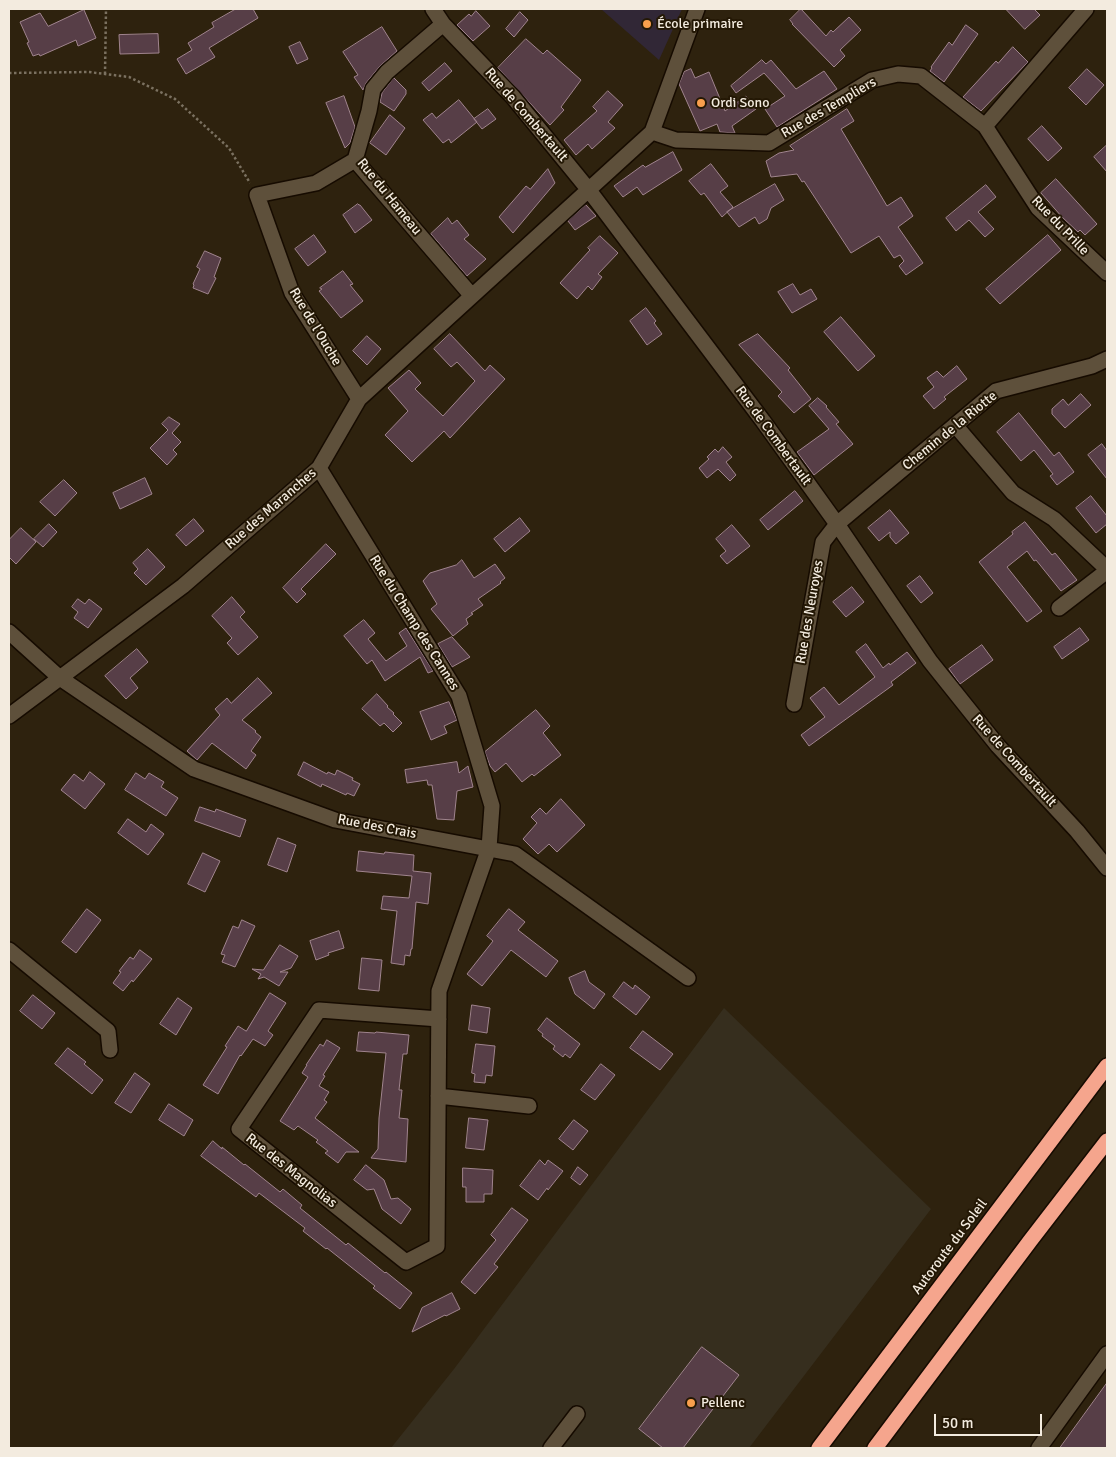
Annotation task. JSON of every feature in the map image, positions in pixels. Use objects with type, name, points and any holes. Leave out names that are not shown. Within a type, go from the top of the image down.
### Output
[{"type":"highway","name":"Autoroute du Soleil","points":[[819,1448],[1107,1066]]},
{"type":"highway","points":[[875,1448],[1107,1141]]},
{"type":"street","name":"Rue de Combertault","points":[[433,9],[443,24],[513,97],[588,189],[763,421],[837,524],[930,661],[998,746],[1077,830],[1107,868]]},
{"type":"street","points":[[652,132],[697,9]]},
{"type":"street","points":[[984,126],[1086,9]]},
{"type":"street","name":"Rue du Hameau","points":[[443,24],[387,72],[373,89],[369,111],[355,160],[472,296]]},
{"type":"street","name":"Rue des Templiers","points":[[652,132],[676,140],[769,143],[872,80],[898,74],[921,76],[984,126]]},
{"type":"street","name":"Rue du Prille","points":[[984,126],[1038,208],[1107,273]]},
{"type":"street","name":"Rue des Maranches","points":[[9,716],[183,586],[319,468],[359,399],[652,132]]},
{"type":"street","points":[[257,195],[316,183],[355,160]]},
{"type":"street","name":"Rue de l'Ouche","points":[[257,195],[292,293],[359,399]]},
{"type":"street","name":"Chemin de la Riotte","points":[[837,524],[996,391],[1092,366],[1107,359]]},
{"type":"street","points":[[955,425],[1013,493],[1054,519],[1107,570],[1059,608]]},
{"type":"street","name":"Rue du Champ des Cannes","points":[[319,468],[459,696],[492,806],[489,848]]},
{"type":"street","name":"Rue des Neuroyes","points":[[794,704],[823,542],[837,524]]},
{"type":"street","name":"Rue des Crais","points":[[9,632],[60,678],[194,769],[335,820],[515,854],[688,978]]},
{"type":"street","name":"Rue des Magnolias","points":[[439,1019],[319,1010],[239,1129],[406,1262],[437,1246],[439,1019],[439,991],[489,848]]},
{"type":"street","points":[[9,950],[108,1031],[110,1050]]},
{"type":"street","points":[[438,1096],[529,1106]]},
{"type":"street","points":[[1039,1448],[1107,1354]]},
{"type":"street","points":[[551,1448],[577,1414]]},
{"type":"path","points":[[105,74],[106,9]]},
{"type":"path","points":[[9,73],[89,72],[129,77],[175,99],[229,148],[257,195]]},
{"type":"shaded area","name":"École primaire","points":[[601,9],[682,9],[659,60]]},
{"type":"shaded area","points":[[724,1008],[931,1209],[749,1448],[391,1448],[454,1369]]},
{"type":"building","points":[[236,9],[253,9],[258,18],[209,48],[215,57],[186,74],[177,59],[192,50],[188,43],[214,27],[212,23]]},
{"type":"building","points":[[801,9],[826,36],[849,17],[861,30],[840,50],[845,56],[834,67],[792,24],[790,20]]},
{"type":"building","points":[[1006,9],[1034,9],[1040,15],[1025,29]]},
{"type":"building","points":[[84,10],[96,38],[78,46],[76,40],[40,56],[39,54],[33,56],[20,22],[40,13],[48,26]]},
{"type":"building","points":[[476,11],[490,26],[473,41],[457,25],[469,14],[471,16]]},
{"type":"building","points":[[520,12],[528,20],[514,37],[506,29]]},
{"type":"building","points":[[966,25],[978,34],[944,82],[930,71],[931,67],[949,42],[952,45]]},
{"type":"building","points":[[382,27],[397,51],[380,66],[366,83],[363,90],[354,77],[358,75],[343,52]]},
{"type":"building","points":[[158,34],[159,53],[120,54],[119,35]]},
{"type":"building","points":[[526,39],[543,54],[547,50],[581,80],[561,107],[564,110],[550,125],[498,68]]},
{"type":"building","points":[[300,42],[308,59],[297,64],[289,47]]},
{"type":"building","points":[[1013,47],[1028,62],[981,111],[963,97],[996,61],[998,63]]},
{"type":"building","points":[[762,60],[766,64],[771,60],[796,89],[824,71],[837,89],[777,127],[765,109],[785,96],[764,73],[736,93],[731,86]]},
{"type":"building","points":[[445,63],[452,71],[429,91],[422,83]]},
{"type":"building","points":[[691,69],[695,78],[709,72],[725,111],[746,96],[756,109],[732,126],[735,133],[720,132],[717,124],[700,131],[679,84],[684,72]]},
{"type":"building","points":[[1087,69],[1104,85],[1086,105],[1069,88]]},
{"type":"building","points":[[394,78],[406,90],[406,94],[394,111],[380,102],[382,93]]},
{"type":"building","points":[[608,91],[623,105],[608,122],[615,128],[592,149],[588,144],[576,155],[564,140],[597,111],[593,107]]},
{"type":"building","points":[[344,96],[355,127],[350,143],[345,148],[326,103]]},
{"type":"building","points":[[459,100],[477,122],[451,143],[449,139],[443,143],[423,120],[432,113],[436,118]]},
{"type":"building","points":[[488,109],[496,119],[482,129],[474,119]]},
{"type":"building","points":[[847,109],[854,121],[841,129],[887,206],[901,197],[913,216],[898,227],[923,263],[906,275],[899,266],[904,261],[900,255],[894,258],[879,236],[851,253],[804,181],[802,182],[797,174],[771,177],[766,161],[779,153],[794,150],[790,146]]},
{"type":"building","points":[[390,115],[405,128],[386,155],[370,143]]},
{"type":"building","points":[[1042,126],[1062,148],[1048,161],[1028,139]]},
{"type":"building","points":[[1107,145],[1107,172],[1094,157]]},
{"type":"building","points":[[673,152],[682,170],[643,195],[637,187],[623,197],[614,186],[643,165],[645,167]]},
{"type":"building","points":[[711,164],[728,186],[720,192],[733,207],[722,217],[704,193],[701,195],[689,181]]},
{"type":"building","points":[[548,169],[555,183],[513,233],[499,217],[526,186],[530,189]]},
{"type":"building","points":[[1056,179],[1097,224],[1085,235],[1080,230],[1078,232],[1062,217],[1041,193]]},
{"type":"building","points":[[775,184],[784,200],[771,208],[767,219],[759,224],[755,217],[739,227],[727,212]]},
{"type":"building","points":[[986,185],[996,197],[978,212],[994,229],[985,237],[969,220],[956,231],[946,218]]},
{"type":"building","points":[[358,204],[372,220],[355,233],[343,215]]},
{"type":"building","points":[[586,205],[596,216],[575,230],[568,221]]},
{"type":"building","points":[[448,218],[452,224],[457,220],[469,235],[464,239],[486,259],[467,276],[431,234]]},
{"type":"building","points":[[314,235],[326,252],[308,266],[295,249]]},
{"type":"building","points":[[1048,235],[1061,250],[1000,304],[986,289]]},
{"type":"building","points":[[600,236],[618,253],[598,274],[602,277],[592,290],[588,286],[577,299],[560,283]]},
{"type":"building","points":[[205,251],[221,258],[214,277],[216,278],[208,294],[193,288],[200,269],[197,267]]},
{"type":"building","points":[[343,271],[353,284],[350,285],[363,301],[341,318],[319,291],[322,289],[320,288]]},
{"type":"building","points":[[793,284],[800,295],[811,289],[817,299],[792,313],[778,292]]},
{"type":"building","points":[[646,308],[656,321],[654,323],[662,334],[647,345],[630,321]]},
{"type":"building","points":[[841,317],[875,356],[858,371],[824,332]]},
{"type":"building","points":[[450,334],[485,371],[490,365],[505,379],[450,438],[444,431],[412,462],[385,435],[408,411],[388,388],[409,370],[421,383],[415,389],[443,416],[475,381],[457,362],[451,367],[434,349]]},
{"type":"building","points":[[758,334],[790,368],[788,370],[811,399],[794,413],[778,396],[782,392],[739,345]]},
{"type":"building","points":[[367,336],[381,349],[367,365],[353,351]]},
{"type":"building","points":[[957,366],[967,379],[944,397],[946,399],[934,409],[923,396],[934,387],[927,378],[937,371],[943,377]]},
{"type":"building","points":[[1081,394],[1091,405],[1065,428],[1052,414],[1052,409],[1063,399],[1068,405]]},
{"type":"building","points":[[818,398],[827,406],[839,422],[836,424],[853,444],[814,475],[797,452],[829,429],[809,406]]},
{"type":"building","points":[[1019,413],[1054,456],[1059,452],[1074,472],[1057,485],[1050,476],[1053,474],[1034,450],[1021,461],[997,432]]},
{"type":"building","points":[[169,417],[180,424],[172,433],[181,442],[173,450],[177,454],[167,465],[150,448],[168,430],[162,424]]},
{"type":"building","points":[[1102,444],[1107,451],[1107,479],[1088,455]]},
{"type":"building","points":[[723,447],[732,457],[726,462],[736,475],[730,481],[718,469],[707,478],[699,468],[709,459],[707,457],[715,449],[718,452]]},
{"type":"building","points":[[145,478],[152,494],[120,509],[113,493]]},
{"type":"building","points":[[64,480],[77,493],[55,516],[40,502]]},
{"type":"building","points":[[795,491],[803,501],[768,530],[760,520]]},
{"type":"building","points":[[1091,496],[1107,516],[1107,524],[1096,533],[1076,508]]},
{"type":"building","points":[[890,510],[909,533],[896,544],[890,537],[890,532],[879,541],[868,528]]},
{"type":"building","points":[[520,518],[530,531],[505,552],[494,539]]},
{"type":"building","points":[[194,519],[204,531],[186,546],[176,535]]},
{"type":"building","points":[[1025,522],[1052,555],[1055,553],[1077,580],[1061,591],[1027,551],[1007,567],[1042,611],[1027,622],[979,562]]},
{"type":"building","points":[[49,524],[57,532],[43,547],[34,539]]},
{"type":"building","points":[[732,525],[750,546],[727,564],[720,556],[726,551],[716,539]]},
{"type":"building","points":[[21,528],[36,542],[16,564],[9,557],[9,540]]},
{"type":"building","points":[[326,544],[336,554],[301,589],[306,594],[297,603],[283,588]]},
{"type":"building","points":[[148,549],[165,567],[146,585],[134,573],[138,569],[133,563]]},
{"type":"building","points":[[462,560],[474,578],[495,564],[505,578],[478,599],[483,605],[471,613],[473,614],[466,619],[468,624],[453,636],[431,609],[437,604],[423,581],[430,573],[456,565]]},
{"type":"building","points":[[920,576],[933,593],[921,603],[907,586]]},
{"type":"building","points":[[852,587],[864,602],[846,617],[833,602]]},
{"type":"building","points":[[232,597],[245,612],[240,617],[258,637],[238,655],[227,643],[232,638],[212,616]]},
{"type":"building","points":[[78,599],[85,604],[89,599],[102,609],[88,628],[74,618],[78,612],[72,607]]},
{"type":"building","points":[[364,620],[375,633],[368,639],[386,661],[407,646],[399,633],[406,628],[433,671],[428,673],[420,657],[385,681],[372,660],[367,664],[344,636]]},
{"type":"building","points":[[1080,628],[1089,640],[1062,659],[1054,647]]},
{"type":"building","points":[[452,637],[470,657],[452,667],[438,644]]},
{"type":"building","points":[[866,644],[883,668],[907,652],[916,663],[891,682],[893,685],[809,746],[801,735],[825,717],[810,698],[824,687],[839,705],[875,677],[856,652]]},
{"type":"building","points":[[982,645],[993,660],[960,684],[949,669]]},
{"type":"building","points":[[137,649],[148,662],[130,678],[138,688],[126,699],[105,676]]},
{"type":"building","points":[[258,678],[272,693],[242,720],[261,737],[251,751],[256,755],[246,769],[212,743],[197,760],[187,751],[220,715],[215,709],[227,698],[231,703]]},
{"type":"building","points":[[377,694],[402,723],[393,732],[384,723],[380,726],[362,709]]},
{"type":"building","points":[[449,702],[457,720],[444,726],[447,733],[431,740],[420,712]]},
{"type":"building","points":[[536,710],[550,726],[543,733],[561,755],[534,776],[532,774],[522,782],[506,763],[495,772],[490,766],[485,752]]},
{"type":"building","points":[[304,762],[327,774],[328,772],[335,775],[337,770],[353,778],[352,780],[360,784],[354,796],[347,793],[346,795],[322,784],[321,787],[298,775]]},
{"type":"building","points":[[457,762],[459,773],[468,766],[473,787],[457,791],[454,820],[437,819],[432,785],[428,785],[427,780],[407,783],[405,770]]},
{"type":"building","points":[[90,772],[105,784],[85,809],[61,790],[74,774],[83,781]]},
{"type":"building","points":[[136,773],[145,779],[149,773],[164,782],[161,787],[178,798],[166,816],[125,790]]},
{"type":"building","points":[[561,799],[585,825],[557,852],[549,844],[538,854],[523,839],[537,823],[531,817],[540,808],[546,814]]},
{"type":"building","points":[[200,807],[215,812],[216,809],[246,820],[240,837],[195,821]]},
{"type":"building","points":[[128,819],[146,832],[151,824],[164,834],[148,855],[118,833]]},
{"type":"building","points":[[278,838],[296,845],[287,872],[268,865]]},
{"type":"building","points":[[359,851],[414,855],[413,871],[431,873],[428,904],[416,902],[412,949],[410,956],[405,955],[404,965],[391,963],[397,911],[381,909],[383,896],[409,898],[412,876],[357,871]]},
{"type":"building","points":[[203,853],[220,861],[205,892],[188,884]]},
{"type":"building","points":[[87,909],[101,920],[76,953],[62,942]]},
{"type":"building","points":[[509,909],[525,922],[518,930],[558,961],[546,977],[511,950],[482,986],[467,974],[493,941],[487,936]]},
{"type":"building","points":[[242,920],[255,926],[235,967],[222,962],[225,955],[221,954],[233,926],[238,928]]},
{"type":"building","points":[[339,931],[344,948],[328,953],[329,955],[316,960],[310,941]]},
{"type":"building","points":[[280,945],[298,956],[291,968],[280,972],[288,972],[279,986],[264,977],[258,979],[261,974],[252,969],[263,970]]},
{"type":"building","points":[[140,950],[152,959],[123,991],[113,983],[121,972],[119,971],[130,957],[133,959]]},
{"type":"building","points":[[362,958],[382,960],[379,991],[359,989]]},
{"type":"building","points":[[585,971],[589,982],[605,994],[594,1009],[575,994],[569,978]]},
{"type":"building","points":[[624,982],[633,989],[635,985],[650,997],[636,1015],[613,997]]},
{"type":"building","points":[[270,993],[286,1003],[268,1031],[273,1035],[265,1046],[253,1039],[240,1055],[218,1094],[203,1085],[238,1026],[246,1031]]},
{"type":"building","points":[[33,995],[55,1013],[42,1029],[20,1011]]},
{"type":"building","points":[[178,998],[192,1008],[176,1035],[160,1024]]},
{"type":"building","points":[[472,1005],[490,1008],[487,1033],[469,1030]]},
{"type":"building","points":[[547,1018],[580,1044],[570,1058],[565,1054],[563,1057],[553,1049],[555,1046],[542,1036],[543,1034],[538,1030]]},
{"type":"building","points":[[643,1031],[673,1054],[660,1070],[630,1048]]},
{"type":"building","points":[[359,1032],[409,1035],[407,1054],[403,1054],[399,1090],[402,1090],[399,1118],[408,1119],[406,1162],[371,1158],[378,1149],[379,1118],[386,1053],[357,1051]]},
{"type":"building","points":[[327,1040],[340,1048],[323,1075],[325,1076],[319,1086],[329,1092],[324,1100],[327,1102],[315,1118],[359,1152],[346,1152],[338,1163],[325,1153],[328,1151],[316,1142],[318,1140],[298,1126],[294,1130],[280,1121],[308,1077],[302,1073],[306,1065],[320,1044],[323,1046]]},
{"type":"building","points":[[476,1044],[495,1046],[492,1076],[486,1075],[485,1083],[474,1082],[475,1074],[472,1073]]},
{"type":"building","points":[[68,1048],[86,1062],[84,1064],[103,1080],[92,1094],[55,1064]]},
{"type":"building","points":[[601,1064],[615,1075],[595,1100],[581,1090]]},
{"type":"building","points":[[135,1073],[150,1084],[131,1113],[115,1103]]},
{"type":"building","points":[[169,1104],[193,1120],[184,1136],[159,1120]]},
{"type":"building","points":[[469,1118],[488,1120],[484,1150],[466,1148]]},
{"type":"building","points":[[574,1120],[588,1131],[573,1150],[559,1139]]},
{"type":"building","points":[[213,1141],[280,1192],[283,1189],[302,1205],[300,1208],[346,1245],[348,1243],[412,1293],[400,1309],[373,1288],[375,1286],[303,1231],[305,1228],[259,1193],[256,1197],[201,1156]]},
{"type":"building","points":[[540,1160],[545,1165],[548,1160],[563,1171],[538,1200],[520,1186]]},
{"type":"building","points":[[366,1165],[384,1180],[391,1199],[398,1198],[411,1209],[401,1224],[382,1209],[374,1189],[367,1190],[354,1180]]},
{"type":"building","points":[[578,1167],[588,1175],[580,1185],[571,1178]]},
{"type":"building","points":[[463,1168],[493,1170],[492,1194],[484,1194],[484,1202],[466,1202],[466,1187],[463,1187]]},
{"type":"building","points":[[512,1208],[528,1220],[494,1264],[498,1267],[475,1294],[461,1282],[496,1240],[491,1235]]},
{"type":"building","points":[[452,1293],[460,1309],[412,1332],[422,1308]]},
{"type":"building","points":[[702,1347],[739,1375],[683,1448],[663,1448],[639,1429]]},
{"type":"building","points":[[1107,1383],[1107,1448],[1060,1448]]},
{"type":"place","name":"École primaire","points":[[647,24]]},
{"type":"place","name":"Ordi Sono","points":[[701,103]]},
{"type":"place","name":"Pellenc","points":[[691,1403]]}]
